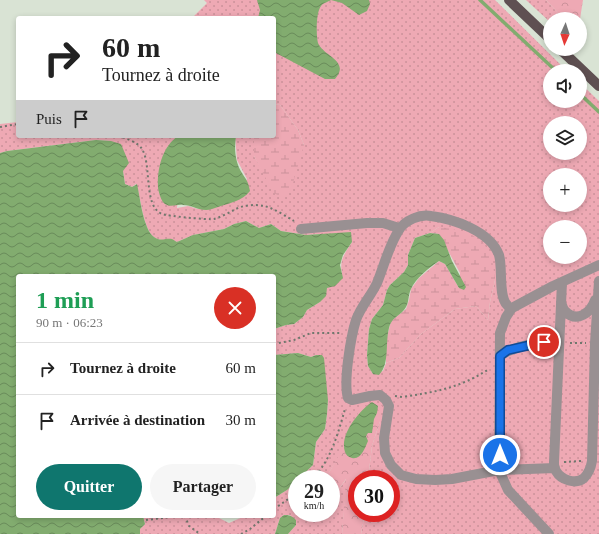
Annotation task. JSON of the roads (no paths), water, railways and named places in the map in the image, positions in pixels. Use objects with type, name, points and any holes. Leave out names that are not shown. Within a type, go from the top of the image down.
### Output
[{"type":"main road","points":[[509,0],[543,32]]},
{"type":"main road","points":[[567,56],[599,86]]},
{"type":"street","points":[[549,534],[508,490],[500,470],[500,333],[503,314],[499,256],[495,247],[482,235],[466,225],[429,215],[413,218],[399,228],[376,284],[356,320],[348,367],[346,392],[348,398],[352,400],[380,395],[386,400],[389,406],[384,438],[385,453],[391,465],[401,475],[416,479],[452,480],[500,470],[554,465]]},
{"type":"street","points":[[301,229],[367,223],[383,223],[399,228]]},
{"type":"street","points":[[500,333],[506,317],[512,308],[599,265]]},
{"type":"street","points":[[562,282],[554,465],[556,472],[563,479],[572,482],[583,479],[590,470],[592,461],[595,343],[599,281]]},
{"type":"street","points":[[561,302],[565,311],[572,315],[581,316],[588,313],[598,294]]},
{"type":"street","points":[[502,298],[506,305],[512,308]]},
{"type":"street","points":[[500,359],[508,350],[544,342],[559,342]]},
{"type":"water","points":[[257,0],[331,0],[323,4],[319,9],[317,18],[317,35],[318,43],[321,48],[338,63],[340,68],[335,79],[325,79],[276,53],[276,16],[258,16],[260,10]]},
{"type":"water","points":[[331,0],[369,0],[370,4],[367,11],[359,15],[342,3]]},
{"type":"water","points":[[176,138],[236,138],[236,160],[248,183],[250,191],[236,201],[208,210],[186,205],[170,206],[165,204],[161,199],[158,188],[158,173],[164,152]]},
{"type":"water","points":[[96,140],[111,141],[121,144],[129,163],[123,171],[125,184],[132,187],[137,184],[142,212],[147,227],[154,237],[161,240],[172,239],[177,242],[193,235],[224,229],[234,224],[246,221],[259,228],[271,224],[281,231],[306,235],[351,232],[352,242],[343,255],[340,265],[343,278],[335,286],[327,288],[326,296],[320,302],[307,310],[303,317],[294,324],[276,328],[276,274],[16,274],[16,518],[144,518],[145,524],[140,529],[140,534],[0,534],[0,153]]},
{"type":"water","points":[[430,233],[439,234],[444,240],[452,261],[466,287],[464,290],[459,288],[445,264],[439,261],[431,266],[413,285],[406,307],[390,324],[385,365],[379,375],[373,374],[368,366],[367,355],[369,329],[372,319],[383,305],[390,285],[404,272],[408,265],[408,255],[415,238]]},
{"type":"water","points":[[298,353],[311,357],[322,355],[324,358],[328,400],[325,429],[316,442],[313,465],[308,470],[288,470],[288,489],[276,497],[276,355]]},
{"type":"water","points":[[372,402],[378,406],[372,433],[368,433],[366,436],[368,441],[360,455],[355,458],[351,458],[345,452],[344,445],[347,431],[361,411]]},
{"type":"water","points":[[284,515],[288,516],[288,522],[296,522],[296,525],[288,534],[275,534],[280,518]]},
{"type":"waterway","points":[[480,0],[549,64]]},
{"type":"waterway","points":[[587,101],[599,112]]}]
